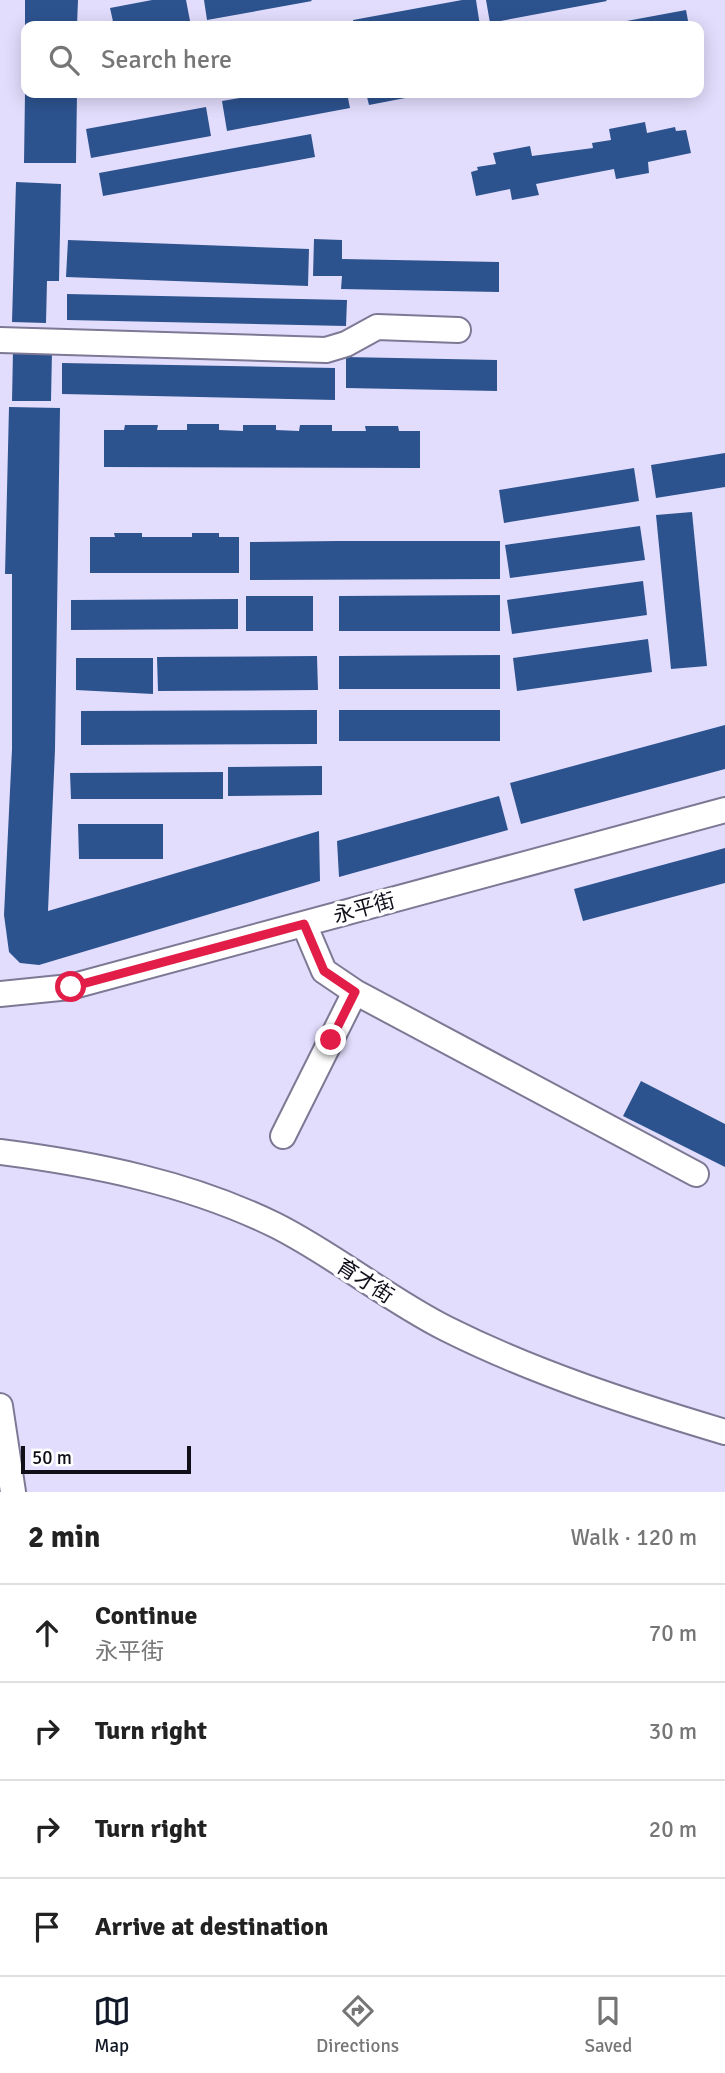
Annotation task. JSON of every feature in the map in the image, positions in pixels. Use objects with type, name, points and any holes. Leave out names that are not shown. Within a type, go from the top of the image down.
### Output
[{"type":"street","points":[[0,340],[326,350],[346,344],[377,327],[458,330]]},
{"type":"street","name":"永平街","points":[[0,994],[71,987],[725,810]]},
{"type":"street","points":[[304,924],[324,971],[355,992],[696,1174]]},
{"type":"street","points":[[284,1136],[355,992]]},
{"type":"street","name":"育才街","points":[[0,1152],[96,1167],[208,1196],[277,1226],[408,1308],[509,1359],[725,1432]]},
{"type":"street","points":[[0,1406],[13,1492]]},
{"type":"building","points":[[25,0],[78,0],[77,21],[25,21]]},
{"type":"building","points":[[152,0],[186,0],[190,21],[113,21],[110,8]]},
{"type":"building","points":[[204,0],[311,0],[312,1],[207,20]]},
{"type":"building","points":[[462,0],[476,0],[479,21],[353,21]]},
{"type":"building","points":[[486,0],[607,1],[501,21],[490,21]]},
{"type":"building","points":[[686,10],[688,21],[627,21]]},
{"type":"building","points":[[25,98],[77,98],[76,163],[24,163]]},
{"type":"building","points":[[240,98],[348,98],[350,108],[227,131],[222,101]]},
{"type":"building","points":[[367,98],[405,98],[369,105]]},
{"type":"building","points":[[206,107],[211,136],[91,158],[86,129]]},
{"type":"building","points":[[645,122],[647,133],[675,127],[676,131],[686,130],[691,153],[648,162],[649,173],[616,179],[614,169],[536,184],[539,195],[512,200],[510,189],[476,196],[471,172],[478,170],[477,167],[496,164],[493,153],[530,146],[532,156],[593,148],[592,143],[611,140],[609,129]]},
{"type":"building","points":[[311,134],[315,157],[103,196],[99,173]]},
{"type":"building","points":[[16,182],[61,184],[59,281],[47,281],[46,323],[12,322]]},
{"type":"building","points":[[314,239],[342,240],[342,259],[499,262],[499,292],[341,289],[342,276],[313,276]]},
{"type":"building","points":[[68,240],[309,249],[308,286],[66,277]]},
{"type":"building","points":[[67,294],[347,300],[346,326],[67,320]]},
{"type":"building","points":[[13,350],[52,351],[51,401],[12,401]]},
{"type":"building","points":[[346,357],[497,360],[497,391],[346,388]]},
{"type":"building","points":[[62,363],[335,368],[335,400],[62,394]]},
{"type":"building","points":[[9,407],[60,408],[55,750],[48,911],[319,831],[320,881],[39,965],[20,963],[9,952],[4,915],[12,749],[12,574],[5,574]]},
{"type":"building","points":[[187,424],[219,424],[219,430],[243,431],[243,425],[276,425],[276,430],[299,431],[300,425],[332,425],[332,431],[366,431],[365,426],[398,426],[399,431],[420,431],[420,468],[104,467],[104,430],[124,430],[125,425],[158,425],[157,430],[187,430]]},
{"type":"building","points":[[725,453],[725,487],[656,498],[651,465]]},
{"type":"building","points":[[634,468],[639,501],[504,523],[499,490]]},
{"type":"building","points":[[692,512],[707,666],[671,669],[656,515]]},
{"type":"building","points":[[640,526],[645,560],[510,578],[505,545]]},
{"type":"building","points":[[114,533],[142,533],[142,537],[192,537],[192,533],[219,533],[219,537],[239,537],[239,573],[90,573],[90,537],[115,537]]},
{"type":"building","points":[[500,541],[500,579],[250,580],[250,542]]},
{"type":"building","points":[[643,581],[647,615],[512,634],[507,600]]},
{"type":"building","points":[[500,595],[500,631],[339,631],[339,596]]},
{"type":"building","points":[[246,596],[313,596],[313,631],[246,631]]},
{"type":"building","points":[[238,599],[238,629],[71,630],[71,600]]},
{"type":"building","points":[[648,639],[652,672],[517,691],[513,658]]},
{"type":"building","points":[[500,655],[500,689],[339,689],[339,656]]},
{"type":"building","points":[[317,656],[318,690],[158,691],[157,657]]},
{"type":"building","points":[[76,658],[153,658],[153,694],[76,690]]},
{"type":"building","points":[[317,710],[317,744],[81,745],[81,711]]},
{"type":"building","points":[[339,710],[500,710],[500,741],[339,741]]},
{"type":"building","points":[[725,725],[725,769],[521,824],[510,783]]},
{"type":"building","points":[[322,766],[322,795],[228,796],[228,767]]},
{"type":"building","points":[[223,772],[223,799],[71,799],[70,773]]},
{"type":"building","points":[[499,796],[508,830],[339,877],[337,841]]},
{"type":"building","points":[[78,824],[163,824],[163,859],[79,859]]},
{"type":"building","points":[[725,848],[725,883],[583,921],[574,889]]},
{"type":"building","points":[[641,1081],[725,1124],[725,1167],[623,1116]]},
{"type":"route","points":[[71,987],[304,924],[324,971],[355,992],[331,1040]]}]
